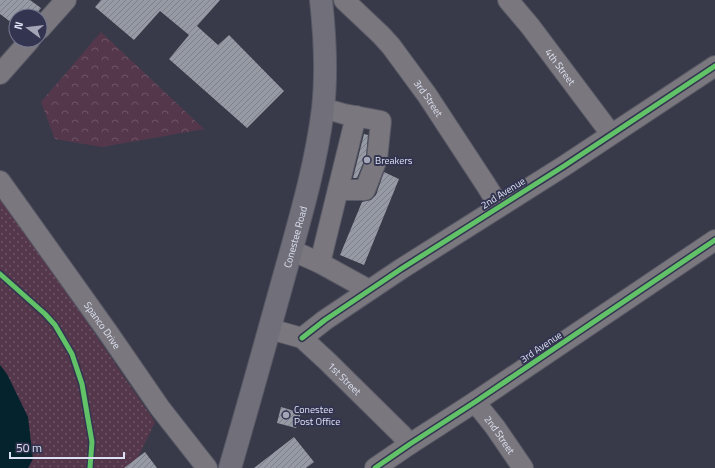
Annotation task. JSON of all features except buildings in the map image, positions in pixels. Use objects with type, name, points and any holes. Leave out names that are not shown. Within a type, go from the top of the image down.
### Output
[{"type":"main road","name":"Conestee Road","points":[[230,468],[308,191],[318,143],[323,108],[325,75],[324,29],[321,0]]},
{"type":"street","points":[[48,20],[66,0]]},
{"type":"street","name":"3rd Street","points":[[344,0],[391,46],[427,95],[499,206]]},
{"type":"street","name":"4th Street","points":[[508,0],[530,26],[611,134]]},
{"type":"street","points":[[0,74],[23,48]]},
{"type":"street","name":"2nd Avenue","points":[[302,338],[325,320],[369,290],[564,166],[715,66]]},
{"type":"street","points":[[323,108],[344,114],[381,121],[377,159],[365,190],[338,190]]},
{"type":"street","points":[[320,263],[356,116]]},
{"type":"street","name":"Spanco Drive","points":[[0,181],[103,325],[160,408],[207,468]]},
{"type":"street","name":"3rd Avenue","points":[[376,468],[715,240]]},
{"type":"street","points":[[292,250],[320,263],[369,290]]},
{"type":"street","name":"1st Street","points":[[270,329],[302,338],[410,444]]},
{"type":"street","name":"2nd Street","points":[[475,402],[495,427],[523,468]]},
{"type":"green space","points":[[101,32],[204,129],[102,147],[55,139],[41,102]]},
{"type":"green space","points":[[0,195],[155,422],[133,468],[0,468]]},
{"type":"water","points":[[0,365],[7,374],[28,417],[33,459],[28,468],[0,468]]},
{"type":"cycle path","points":[[302,338],[325,320],[401,269],[564,166],[715,66]]},
{"type":"cycle path","points":[[375,468],[715,240]]},
{"type":"cycle path","points":[[0,274],[45,314],[55,325],[72,354],[82,384],[92,442],[90,468]]},
{"type":"place","name":"Breakers","points":[[367,160]]},
{"type":"place","name":"Conestee Post Office","points":[[286,415]]}]
